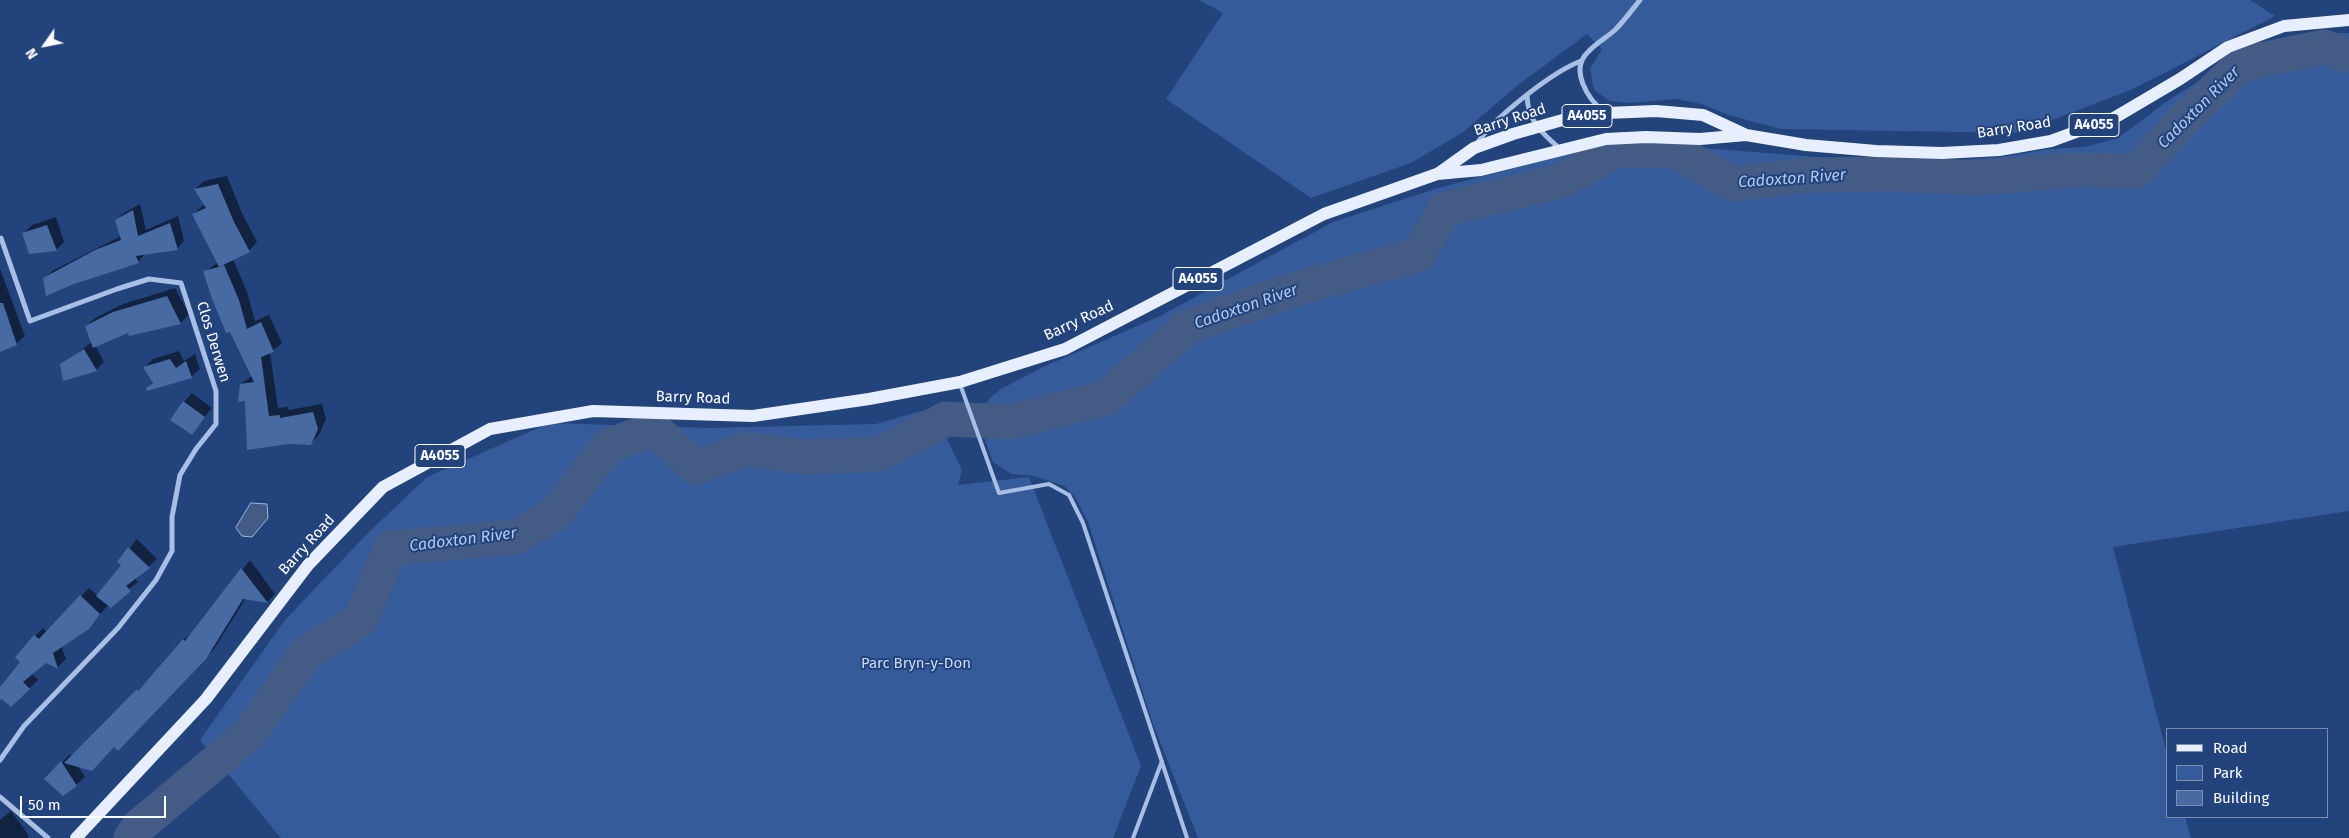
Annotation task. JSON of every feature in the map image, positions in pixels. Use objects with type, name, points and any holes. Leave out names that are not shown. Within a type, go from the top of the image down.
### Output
[{"type":"main road","name":"Barry Road","points":[[76,838],[206,699],[308,565],[384,488],[490,429],[593,411],[752,416],[960,383],[1065,349],[1324,214],[1437,174],[1481,170],[1606,139],[1700,139],[1746,135],[1806,145],[1876,151],[1942,153],[1999,150],[2051,141],[2114,118],[2180,79],[2228,47],[2284,26],[2349,20]]},
{"type":"main road","name":"Barry Road","points":[[1437,174],[1474,148],[1566,119],[1606,113],[1656,111],[1704,116],[1746,135]]},
{"type":"street","points":[[1606,113],[1587,95],[1580,69],[1581,61],[1586,53],[1615,29],[1640,0]]},
{"type":"street","points":[[1474,148],[1483,133],[1527,96],[1570,65],[1581,61]]},
{"type":"street","points":[[1527,96],[1528,109],[1536,128],[1560,149]]},
{"type":"street","name":"Clos Derwen","points":[[0,760],[24,726],[118,628],[156,580],[172,551],[172,517],[180,475],[196,449],[216,424],[216,391],[181,283],[149,279],[30,321],[1,238]]},
{"type":"street","points":[[0,797],[48,838]]},
{"type":"lane","points":[[960,383],[999,493],[1049,484],[1069,495],[1083,522],[1187,838]]},
{"type":"lane","points":[[1133,838],[1162,761]]},
{"type":"green space","points":[[1199,0],[2250,0],[2275,16],[2133,89],[2018,133],[1780,129],[1729,115],[1701,104],[1676,99],[1628,103],[1610,101],[1594,90],[1590,69],[1602,49],[1587,34],[1518,85],[1462,133],[1411,163],[1311,198],[1166,99],[1223,13]]},
{"type":"green space","points":[[2320,33],[2349,33],[2349,511],[2113,547],[2166,750],[2166,818],[2185,818],[2191,838],[1198,838],[1153,724],[1088,522],[1075,497],[1064,486],[1034,476],[1011,474],[993,462],[981,428],[984,407],[991,397],[1001,389],[1043,367],[1158,317],[1333,222],[1438,188],[1564,155],[1639,143],[1907,164],[2001,157],[2049,149],[2085,147],[2118,138],[2173,97],[2236,59],[2288,40]]},
{"type":"green space","name":"Parc Bryn-y-Don","points":[[932,408],[962,470],[958,485],[1029,477],[1141,766],[1113,838],[281,838],[200,740],[285,620],[366,535],[427,477],[550,423],[709,428],[876,424]]},
{"type":"shaded area","points":[[251,503],[267,504],[268,518],[252,537],[242,536],[236,528]]},
{"type":"building","points":[[218,184],[234,222],[250,252],[219,267],[192,214],[206,208],[194,189]]},
{"type":"building","points":[[133,210],[138,236],[170,223],[178,250],[136,256],[139,263],[74,284],[46,296],[43,278],[95,250],[121,240],[115,220]]},
{"type":"building","points":[[47,225],[57,251],[29,254],[22,233]]},
{"type":"building","points":[[224,265],[239,300],[247,329],[261,322],[274,352],[261,357],[269,416],[280,415],[280,418],[313,412],[318,429],[311,445],[288,444],[247,450],[245,401],[238,402],[240,384],[254,382],[230,332],[226,333],[203,271]]},
{"type":"building","points":[[167,296],[181,324],[129,336],[128,333],[93,348],[85,326],[113,312]]},
{"type":"building","points":[[0,303],[3,303],[17,345],[0,352]]},
{"type":"building","points":[[84,349],[97,371],[63,381],[60,364]]},
{"type":"building","points":[[170,359],[176,368],[186,361],[192,378],[147,391],[146,388],[153,383],[143,367]]},
{"type":"building","points":[[183,401],[205,417],[192,435],[170,420]]},
{"type":"building","points":[[128,547],[150,568],[126,586],[131,591],[111,608],[96,596],[121,565],[117,562]]},
{"type":"building","points":[[241,568],[268,603],[243,599],[206,659],[118,751],[114,747],[92,771],[64,763],[137,689],[138,691],[183,639],[185,641]]},
{"type":"building","points":[[80,595],[100,614],[89,629],[53,653],[58,669],[46,663],[23,682],[30,689],[11,707],[2,699],[0,700],[0,687],[20,662],[15,657],[34,635],[39,639]]},
{"type":"building","points":[[61,761],[77,786],[63,796],[44,779]]},
{"type":"waterway","name":"Cadoxton River","points":[[131,838],[138,827],[249,734],[306,653],[360,620],[391,548],[516,537],[555,514],[608,446],[654,429],[696,467],[747,449],[804,457],[880,454],[946,419],[1010,422],[1106,398],[1187,327],[1295,289],[1418,255],[1445,209],[1562,181],[1617,150],[1675,151],[1733,184],[1810,175],[1892,174],[1978,178],[2074,170],[2137,171],[2189,114],[2242,64],[2324,47],[2349,56]]}]
